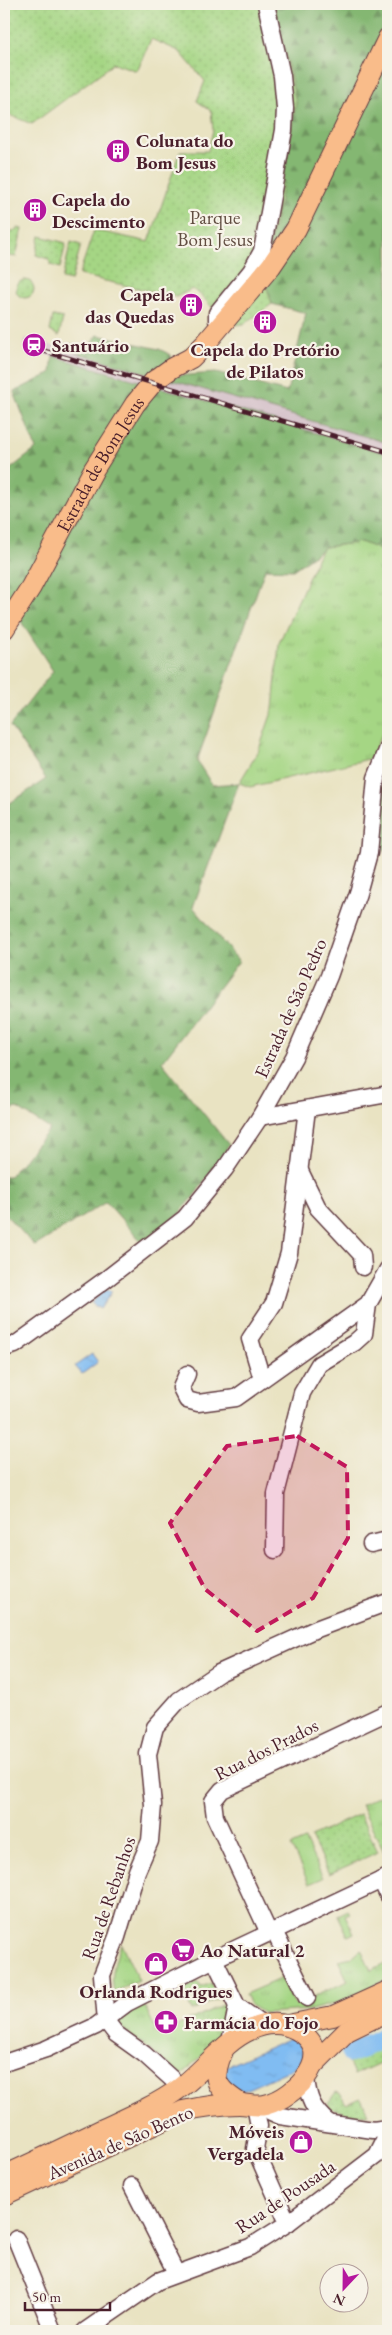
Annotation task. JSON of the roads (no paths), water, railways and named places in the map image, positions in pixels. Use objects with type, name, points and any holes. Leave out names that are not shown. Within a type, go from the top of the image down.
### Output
[{"type":"main road","name":"Estrada de Bom Jesus","points":[[4,629],[31,587],[94,469],[135,404],[154,381],[172,368],[191,358],[224,323],[262,279],[296,228],[388,38]]},
{"type":"main road","name":"Avenida de São Bento","points":[[4,2176],[152,2106],[180,2088],[244,2032],[263,2025],[288,2025],[333,2016],[388,1991]]},
{"type":"main road","name":"Avenida de São Bento","points":[[4,2195],[183,2111],[199,2107],[254,2105],[281,2100],[297,2090],[309,2072],[347,2031],[388,2011]]},
{"type":"main road","points":[[288,2025],[304,2033],[310,2043],[309,2072]]},
{"type":"main road","points":[[226,2047],[217,2063],[218,2083],[223,2093],[254,2105]]},
{"type":"street","points":[[224,323],[217,320],[216,313],[251,270],[262,251],[284,130],[285,108],[282,76],[266,4]]},
{"type":"street","name":"Estrada de São Pedro","points":[[4,1348],[15,1345],[105,1280],[185,1218],[225,1169],[260,1117],[294,1057],[329,976],[352,912],[369,852],[376,778],[388,748]]},
{"type":"street","points":[[260,1117],[388,1094]]},
{"type":"street","points":[[262,1379],[250,1339],[274,1303],[289,1253],[307,1109]]},
{"type":"street","points":[[299,1169],[318,1208],[362,1255],[363,1268]]},
{"type":"street","points":[[275,1550],[276,1494],[302,1393],[319,1364],[354,1343],[364,1334],[368,1304],[388,1268]]},
{"type":"street","points":[[187,1374],[181,1388],[187,1400],[198,1403],[236,1398],[368,1304]]},
{"type":"street","points":[[371,1544],[388,1540]]},
{"type":"street","name":"Rua de Rebanhos","points":[[106,2021],[102,1975],[117,1938],[138,1871],[150,1841],[153,1805],[148,1754],[155,1727],[179,1700],[219,1673],[316,1629],[388,1602]]},
{"type":"street","name":"Rua dos Prados","points":[[307,1998],[271,1932],[215,1816],[213,1801],[222,1790],[388,1712]]},
{"type":"street","points":[[4,2063],[46,2049],[106,2021],[127,2003],[214,1959],[385,1879],[388,1895]]},
{"type":"street","points":[[214,1959],[237,2006],[263,2025]]},
{"type":"street","points":[[226,2047],[237,2006]]},
{"type":"street","points":[[106,2021],[116,2034],[144,2054],[173,2080]]},
{"type":"street","points":[[309,2072],[310,2103],[328,2123]]},
{"type":"street","points":[[254,2105],[280,2116],[373,2130],[388,2128]]},
{"type":"street","points":[[254,2105],[259,2126],[255,2149],[288,2223]]},
{"type":"street","name":"Rua de Pousada","points":[[85,2331],[158,2281],[250,2247],[288,2223],[377,2156],[388,2133]]},
{"type":"street","points":[[132,2186],[176,2273]]},
{"type":"street","points":[[16,2239],[53,2331]]},
{"type":"water","points":[[106,1289],[111,1291],[111,1293],[100,1309],[91,1303]]},
{"type":"water","points":[[92,1354],[98,1362],[82,1374],[75,1366]]},
{"type":"water","points":[[292,2037],[302,2049],[304,2055],[303,2064],[236,2094],[226,2084],[225,2067]]},
{"type":"waterway","points":[[351,2053],[388,2035]]},
{"type":"railway","points":[[27,346],[388,452]]},
{"type":"place","name":"Colunata do Bom Jesus","points":[[118,151]]},
{"type":"place","name":"Capela do Descimento","points":[[35,210]]},
{"type":"place","name":"Capela das Quedas","points":[[191,305]]},
{"type":"place","name":"Capela do Pretório de Pilatos","points":[[265,322]]},
{"type":"place","name":"Santuário","points":[[34,345]]},
{"type":"place","name":"Ao Natural 2","points":[[183,1950]]},
{"type":"place","name":"Orlanda Rodrigues","points":[[156,1964]]},
{"type":"place","name":"Farmácia do Fojo","points":[[166,2022]]},
{"type":"place","name":"Móveis Vergadela","points":[[301,2142]]},
{"type":"park label","name":"Parque Bom Jesus","points":[[215,228]]}]
